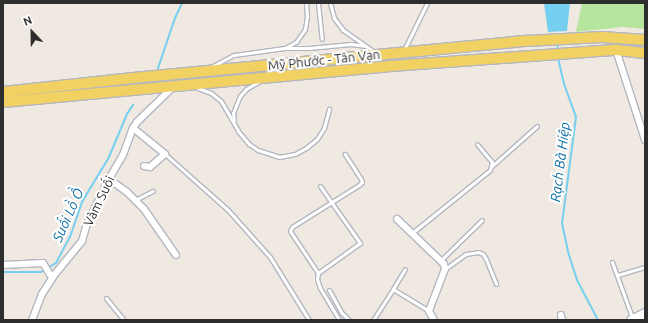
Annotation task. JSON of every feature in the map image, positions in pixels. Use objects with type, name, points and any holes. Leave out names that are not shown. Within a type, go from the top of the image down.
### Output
[{"type":"main road","name":"Mỹ Phước - Tân Vạn","points":[[3,92],[526,41],[602,37],[645,40]]},
{"type":"main road","name":"Mỹ Phước - Tân Vạn","points":[[3,102],[391,66],[616,50],[645,53]]},
{"type":"main road","points":[[632,320],[645,313]]},
{"type":"street","points":[[616,50],[645,140]]},
{"type":"street","name":"Vàm Suối","points":[[32,320],[51,276],[82,241],[87,224],[109,179],[123,155],[133,128],[137,122],[174,87]]},
{"type":"street","points":[[133,128],[165,154],[150,167],[144,166]]},
{"type":"street","points":[[109,179],[144,209],[176,255]]},
{"type":"street","points":[[397,219],[441,260],[445,269],[428,311],[434,320]]},
{"type":"street","points":[[3,265],[43,263],[51,276]]},
{"type":"lane","points":[[285,48],[296,42],[305,29],[308,17],[306,3]]},
{"type":"lane","points":[[318,3],[322,39]]},
{"type":"lane","points":[[330,3],[332,14],[339,25],[380,55]]},
{"type":"lane","points":[[403,52],[427,3]]},
{"type":"lane","points":[[205,72],[220,61],[234,55],[285,48],[309,48],[350,44],[366,46]]},
{"type":"lane","points":[[234,122],[234,113],[240,96],[246,89],[265,78]]},
{"type":"lane","points":[[186,86],[211,93],[221,101],[238,131],[249,144],[258,150],[279,157],[295,154],[306,148],[317,139],[324,128],[329,109]]},
{"type":"lane","points":[[412,233],[490,170],[492,166],[537,126]]},
{"type":"lane","points":[[476,144],[489,157],[492,166]]},
{"type":"lane","points":[[165,154],[228,210],[270,257],[309,320]]},
{"type":"lane","points":[[339,320],[320,288],[317,279],[318,274],[290,231],[292,227],[362,182],[345,154]]},
{"type":"lane","points":[[318,274],[360,243],[320,186]]},
{"type":"lane","points":[[135,200],[154,191]]},
{"type":"lane","points":[[441,260],[482,220]]},
{"type":"lane","points":[[445,269],[466,254],[478,252],[483,254],[486,259],[496,284]]},
{"type":"lane","points":[[612,262],[618,275],[632,320]]},
{"type":"lane","points":[[618,275],[645,267]]},
{"type":"lane","points":[[373,320],[404,269]]},
{"type":"lane","points":[[393,289],[428,311]]},
{"type":"lane","points":[[329,290],[342,313],[349,320]]},
{"type":"lane","points":[[106,298],[124,320]]},
{"type":"green space","points":[[582,3],[645,3],[645,29],[623,27],[576,32]]},
{"type":"water","points":[[544,3],[570,3],[567,31],[548,32]]},
{"type":"waterway","name":"Suối Lồ Ồ","points":[[158,68],[175,18],[182,3]]},
{"type":"waterway","name":"Rạch Bà Hiệp","points":[[557,42],[558,51]]},
{"type":"waterway","name":"Rạch Bà Hiệp","points":[[558,58],[564,84],[576,117],[562,223],[568,252],[577,280],[598,320]]},
{"type":"waterway","name":"Suối Lồ Ồ","points":[[3,272],[41,272],[56,263],[70,237],[82,202],[109,157],[127,114],[133,105]]}]
